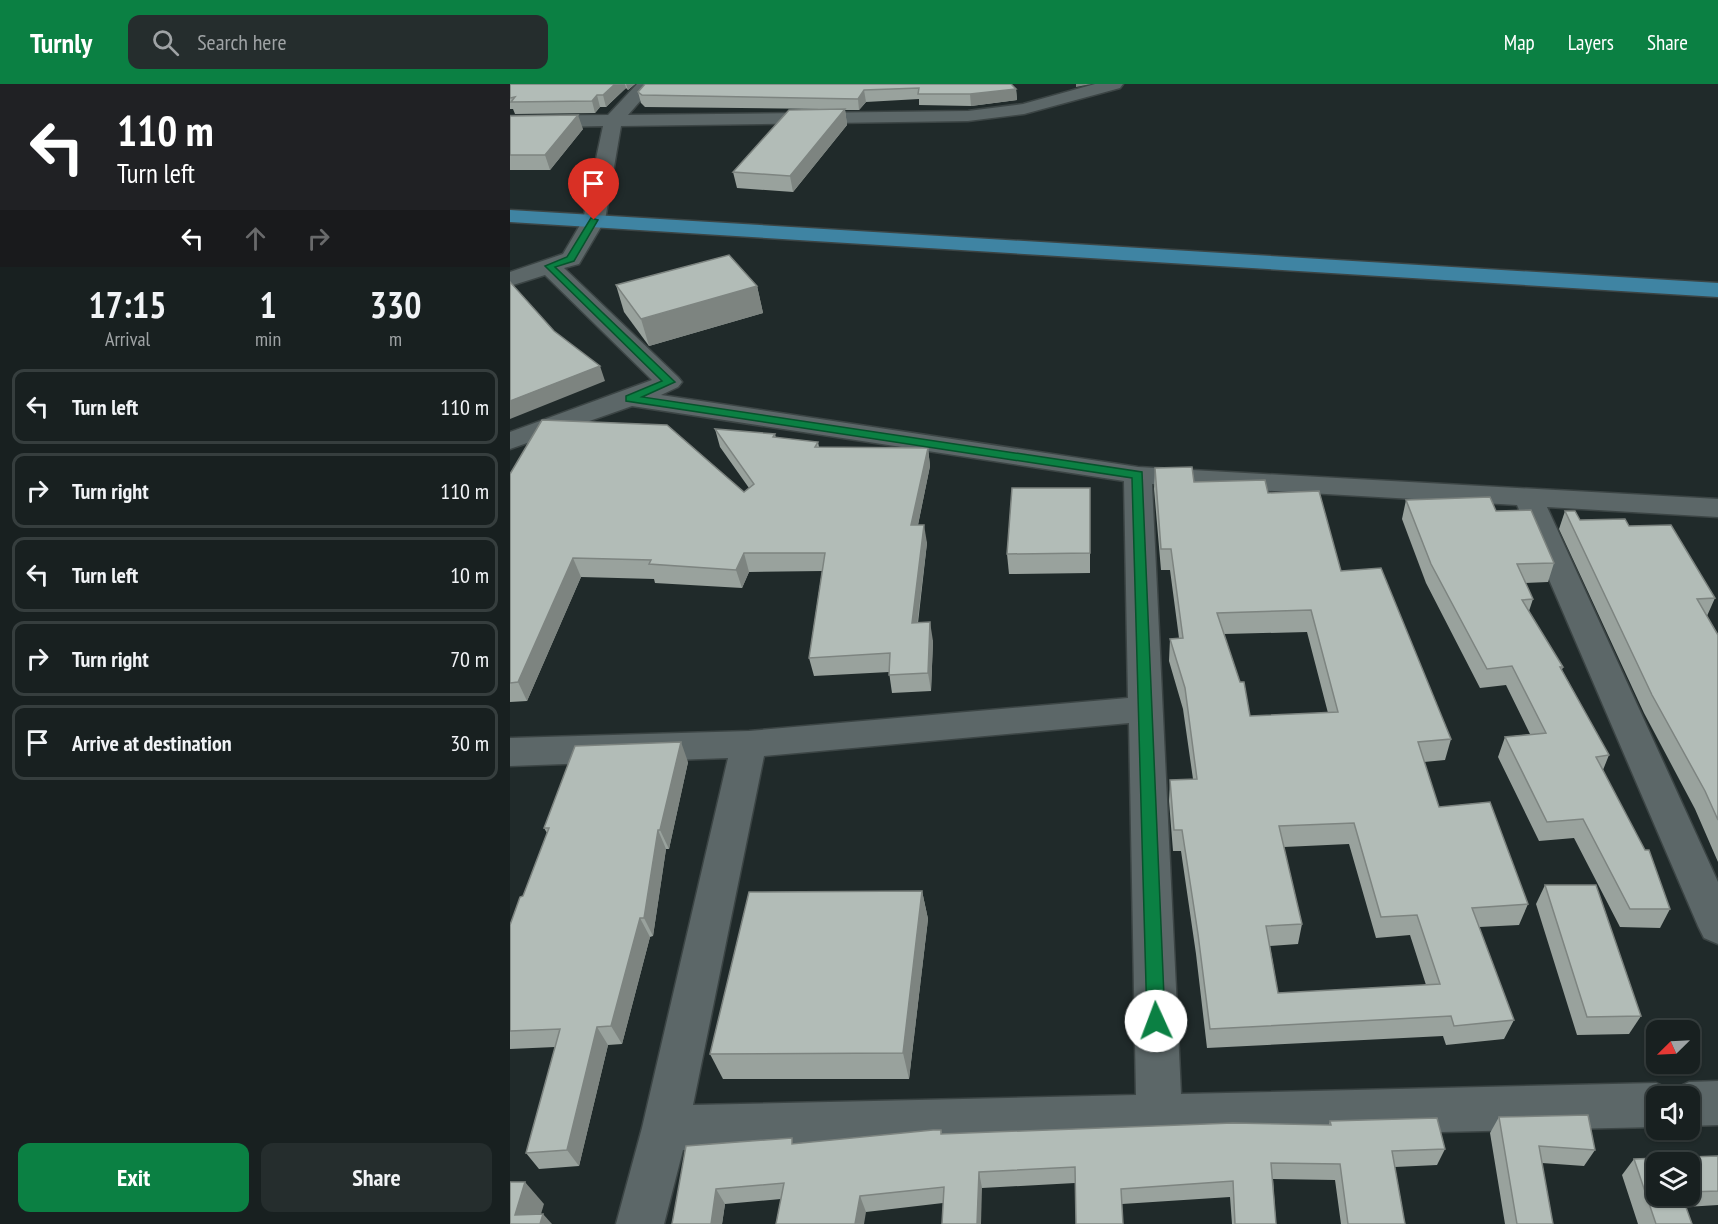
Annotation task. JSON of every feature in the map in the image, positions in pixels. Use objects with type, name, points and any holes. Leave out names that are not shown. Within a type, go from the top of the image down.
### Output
[{"type":"main road","points":[[510,216],[1718,290]]},
{"type":"street","points":[[510,279],[571,259],[594,220],[614,121],[646,84]]},
{"type":"street","points":[[510,122],[968,116],[1024,109],[1114,84]]},
{"type":"street","points":[[510,441],[669,382],[549,266]]},
{"type":"street","points":[[630,398],[1138,475],[1718,508]]},
{"type":"street","points":[[1138,475],[1159,1117]]},
{"type":"street","points":[[1529,499],[1718,926]]},
{"type":"street","points":[[510,752],[749,744],[1146,709]]},
{"type":"street","points":[[640,1224],[664,1128],[749,744]]},
{"type":"street","points":[[1700,1104],[1718,1103]]},
{"type":"street","points":[[664,1128],[1646,1105]]},
{"type":"building","points":[[510,84],[615,84],[603,95],[597,95],[592,101],[511,102],[515,97],[510,98]]},
{"type":"building","points":[[645,84],[1011,84],[1016,89],[970,94],[918,94],[919,88],[864,90],[858,99],[642,95],[638,92]]},
{"type":"building","points":[[845,109],[790,176],[733,172],[789,110]]},
{"type":"building","points":[[578,115],[545,155],[510,155],[510,116]]},
{"type":"building","points":[[729,255],[757,286],[641,319],[616,285]]},
{"type":"building","points":[[510,282],[554,331],[600,366],[510,401]]},
{"type":"building","points":[[542,420],[667,425],[744,492],[754,484],[715,429],[775,434],[773,437],[818,442],[815,447],[928,448],[911,525],[924,525],[912,623],[930,622],[928,673],[889,675],[890,653],[809,658],[825,553],[744,553],[736,570],[649,564],[651,560],[573,558],[518,682],[510,683],[510,474]]},
{"type":"building","points":[[1192,467],[1194,482],[1265,480],[1268,493],[1319,491],[1341,571],[1381,568],[1451,739],[1418,742],[1439,807],[1490,802],[1528,904],[1472,908],[1514,1020],[1454,1026],[1451,1016],[1210,1029],[1182,830],[1174,830],[1170,780],[1197,779],[1185,688],[1170,639],[1183,638],[1171,549],[1161,549],[1155,468]],"holes":[[[1311,610],[1338,712],[1250,716],[1244,682],[1240,682],[1217,613]],[[1354,823],[1381,917],[1417,915],[1440,984],[1278,993],[1266,926],[1302,924],[1279,826]]]},
{"type":"building","points":[[1012,488],[1090,488],[1090,553],[1007,554]]},
{"type":"building","points":[[1490,497],[1496,511],[1531,510],[1554,563],[1517,564],[1533,599],[1522,600],[1563,667],[1560,667],[1609,755],[1596,757],[1645,850],[1649,850],[1670,909],[1630,909],[1583,819],[1547,822],[1505,737],[1546,733],[1512,666],[1487,669],[1431,564],[1406,500]]},
{"type":"building","points":[[1565,511],[1575,511],[1580,520],[1625,519],[1629,526],[1671,525],[1715,598],[1697,599],[1718,635],[1718,820],[1705,791],[1652,695]]},
{"type":"building","points":[[681,742],[660,830],[658,830],[644,918],[640,918],[611,1026],[597,1027],[567,1150],[526,1153],[560,1029],[510,1031],[510,925],[549,828],[544,828],[575,746]]},
{"type":"building","points":[[1545,885],[1596,885],[1641,1016],[1587,1017]]},
{"type":"building","points":[[922,891],[903,1053],[710,1054],[749,892]]},
{"type":"building","points":[[1588,1115],[1595,1150],[1539,1146],[1553,1224],[1517,1224],[1499,1117]]},
{"type":"building","points":[[1437,1118],[1445,1149],[1392,1151],[1405,1224],[1348,1224],[1340,1164],[1271,1163],[1276,1224],[1235,1224],[1233,1181],[1121,1189],[1123,1224],[1076,1224],[1075,1167],[979,1172],[977,1224],[942,1224],[944,1187],[860,1196],[855,1224],[776,1224],[784,1183],[716,1189],[711,1224],[672,1224],[686,1146],[792,1138],[792,1144],[933,1130],[941,1130],[941,1134],[1233,1123],[1331,1125],[1330,1121]]},
{"type":"building","points":[[1718,1156],[1718,1191],[1700,1192],[1700,1157]]},
{"type":"building","points":[[1634,1159],[1646,1159],[1646,1194]]},
{"type":"building","points":[[510,1182],[525,1182],[515,1215],[543,1214],[540,1224],[510,1224]]},
{"type":"building","points":[[1650,1206],[1686,1206],[1692,1224],[1656,1224]]},
{"type":"route","points":[[594,220],[571,259],[549,266],[669,382],[630,398],[1138,475],[1156,1021]]}]
